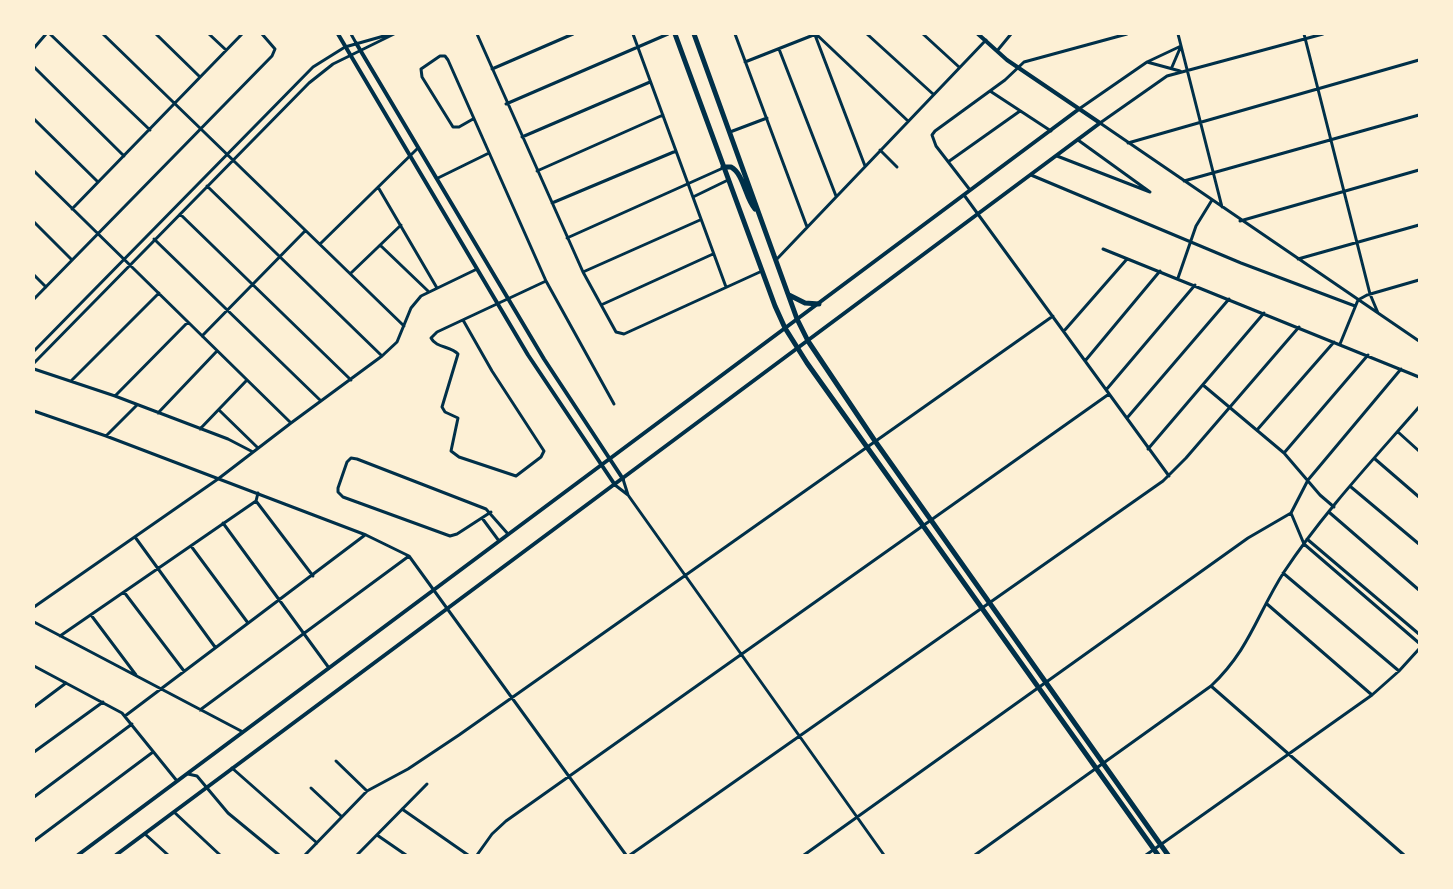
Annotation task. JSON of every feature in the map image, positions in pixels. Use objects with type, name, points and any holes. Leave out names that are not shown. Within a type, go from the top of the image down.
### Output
[{"type":"main road","points":[[675,34],[762,271],[785,328],[797,349],[1158,855]]},
{"type":"main road","points":[[694,34],[797,319],[808,341],[875,441],[1168,855]]},
{"type":"main road","points":[[723,167],[735,169],[747,196],[757,211]]},
{"type":"main road","points":[[788,294],[805,303],[819,304]]},
{"type":"street","points":[[34,48],[35,43],[46,34]]},
{"type":"street","points":[[50,34],[150,130]]},
{"type":"street","points":[[103,34],[404,326]]},
{"type":"street","points":[[156,34],[200,78]]},
{"type":"street","points":[[209,34],[226,50]]},
{"type":"street","points":[[72,209],[242,34]]},
{"type":"street","points":[[34,299],[272,56],[275,49],[262,34]]},
{"type":"street","points":[[338,34],[555,398],[615,485],[628,495],[884,855]]},
{"type":"street","points":[[351,34],[548,366],[612,459],[623,479],[628,495]]},
{"type":"street","points":[[34,352],[309,71],[346,47],[393,34]]},
{"type":"street","points":[[34,364],[129,264],[309,83],[326,69],[350,55],[393,34]]},
{"type":"street","points":[[478,34],[506,104],[567,238],[583,272],[618,333],[624,334],[762,271]]},
{"type":"street","points":[[492,69],[573,34]]},
{"type":"street","points":[[633,34],[726,287]]},
{"type":"street","points":[[506,104],[637,45],[668,34]]},
{"type":"street","points":[[735,34],[807,227]]},
{"type":"street","points":[[745,62],[816,34]]},
{"type":"street","points":[[816,34],[908,121]]},
{"type":"street","points":[[816,34],[864,166]]},
{"type":"street","points":[[867,34],[934,94]]},
{"type":"street","points":[[923,34],[959,67]]},
{"type":"street","points":[[978,34],[1018,67],[1240,221],[1419,341]]},
{"type":"street","points":[[997,51],[1011,34]]},
{"type":"street","points":[[970,190],[936,146],[932,135],[1029,60],[1127,34]]},
{"type":"street","points":[[1178,34],[1222,207]]},
{"type":"street","points":[[1304,34],[1345,191],[1356,243],[1370,294],[1378,314]]},
{"type":"street","points":[[116,855],[1157,82],[1180,71],[1188,71],[1323,34]]},
{"type":"street","points":[[776,260],[986,40]]},
{"type":"street","points":[[78,855],[432,590],[612,459],[1079,109],[1146,62],[1181,46]]},
{"type":"street","points":[[1172,67],[1181,46]]},
{"type":"street","points":[[779,49],[836,196]]},
{"type":"street","points":[[473,119],[459,127],[453,126],[422,77],[421,69],[440,56],[446,58],[546,282],[614,404]]},
{"type":"street","points":[[1128,143],[1419,60]]},
{"type":"street","points":[[1146,62],[1172,67],[1180,71]]},
{"type":"street","points":[[34,67],[124,156]]},
{"type":"street","points":[[522,137],[650,82]]},
{"type":"street","points":[[990,91],[1051,131]]},
{"type":"street","points":[[948,162],[1020,111]]},
{"type":"street","points":[[537,171],[663,115]]},
{"type":"street","points":[[1183,181],[1419,115]]},
{"type":"street","points":[[729,132],[767,118]]},
{"type":"street","points":[[34,119],[98,182]]},
{"type":"street","points":[[1057,156],[1150,192],[1078,140]]},
{"type":"street","points":[[320,244],[418,148]]},
{"type":"street","points":[[880,150],[897,167]]},
{"type":"street","points":[[552,203],[676,151]]},
{"type":"street","points":[[438,178],[490,153]]},
{"type":"street","points":[[567,238],[723,167]]},
{"type":"street","points":[[1240,221],[1419,170]]},
{"type":"street","points":[[34,171],[290,423]]},
{"type":"street","points":[[1031,175],[1354,306]]},
{"type":"street","points":[[692,197],[728,180]]},
{"type":"street","points":[[207,186],[382,356]]},
{"type":"street","points":[[378,187],[437,288]]},
{"type":"street","points":[[964,194],[1169,476]]},
{"type":"street","points":[[1178,278],[1199,220],[1212,200]]},
{"type":"street","points":[[180,214],[351,380]]},
{"type":"street","points":[[583,272],[700,220]]},
{"type":"street","points":[[34,222],[72,260]]},
{"type":"street","points":[[350,274],[401,224]]},
{"type":"street","points":[[1298,259],[1419,225]]},
{"type":"street","points":[[202,336],[305,231]]},
{"type":"street","points":[[154,239],[321,401]]},
{"type":"street","points":[[380,245],[428,291]]},
{"type":"street","points":[[1102,249],[1195,284],[1419,377]]},
{"type":"street","points":[[601,305],[713,254]]},
{"type":"street","points":[[1064,331],[1128,259]]},
{"type":"street","points":[[34,607],[218,479],[290,423],[382,356],[397,342],[415,301],[428,291],[477,269]]},
{"type":"street","points":[[1085,361],[1160,271]]},
{"type":"street","points":[[34,275],[46,287]]},
{"type":"street","points":[[1340,344],[1358,300],[1370,294],[1419,280]]},
{"type":"street","points":[[464,320],[492,371],[544,450],[541,457],[516,476],[459,457],[451,451],[458,419],[445,412],[442,407],[458,354],[454,350],[435,344],[431,338],[434,334],[508,298],[546,282]]},
{"type":"street","points":[[1106,390],[1195,284]]},
{"type":"street","points":[[71,381],[158,293]]},
{"type":"street","points":[[1127,418],[1229,299]]},
{"type":"street","points":[[1148,449],[1264,312]]},
{"type":"street","points":[[305,855],[341,816],[368,792],[408,769],[1053,316]]},
{"type":"street","points":[[115,396],[188,322]]},
{"type":"street","points":[[630,855],[1169,476],[1299,327]]},
{"type":"street","points":[[1415,338],[1419,333]]},
{"type":"street","points":[[1258,430],[1334,342]]},
{"type":"street","points":[[158,413],[217,351]]},
{"type":"street","points":[[1284,453],[1368,355]]},
{"type":"street","points":[[34,369],[115,396],[253,452]]},
{"type":"street","points":[[804,855],[1248,538],[1291,513],[1308,480],[1401,369]]},
{"type":"street","points":[[200,429],[247,380]]},
{"type":"street","points":[[1203,385],[1284,453],[1334,507]]},
{"type":"street","points":[[477,855],[498,827],[1109,394]]},
{"type":"street","points":[[106,436],[137,405]]},
{"type":"street","points":[[975,855],[1097,770],[1212,686],[1239,656],[1283,573],[1307,539],[1419,407]]},
{"type":"street","points":[[219,410],[258,448]]},
{"type":"street","points":[[34,411],[258,493],[366,535],[409,556],[510,698],[626,855]]},
{"type":"street","points":[[1398,432],[1419,450]]},
{"type":"street","points":[[491,512],[456,534],[447,535],[342,496],[338,492],[338,488],[347,462],[354,458],[491,512],[508,534]]},
{"type":"street","points":[[1375,458],[1419,497]]},
{"type":"street","points":[[1352,487],[1419,544]]},
{"type":"street","points":[[60,636],[256,501],[258,493]]},
{"type":"street","points":[[256,501],[312,576]]},
{"type":"street","points":[[1291,513],[1304,544],[1419,643]]},
{"type":"street","points":[[1330,513],[1419,590]]},
{"type":"street","points":[[482,518],[499,541]]},
{"type":"street","points":[[223,523],[329,668]]},
{"type":"street","points":[[126,716],[159,689],[366,535]]},
{"type":"street","points":[[1302,536],[1419,634]]},
{"type":"street","points":[[135,537],[215,647]]},
{"type":"street","points":[[191,546],[248,623]]},
{"type":"street","points":[[200,710],[409,556]]},
{"type":"street","points":[[1283,573],[1399,671]]},
{"type":"street","points":[[124,592],[184,671]]},
{"type":"street","points":[[1267,604],[1372,695]]},
{"type":"street","points":[[91,615],[138,677]]},
{"type":"street","points":[[34,622],[243,732]]},
{"type":"street","points":[[1146,855],[1290,755],[1372,695],[1399,671],[1419,649]]},
{"type":"street","points":[[34,666],[126,716],[177,781]]},
{"type":"street","points":[[34,707],[66,683]]},
{"type":"street","points":[[1212,686],[1404,855]]},
{"type":"street","points":[[34,752],[103,702]]},
{"type":"street","points":[[34,798],[132,724]]},
{"type":"street","points":[[34,841],[153,752]]},
{"type":"street","points":[[336,761],[368,792]]},
{"type":"street","points":[[232,768],[317,842]]},
{"type":"street","points":[[186,774],[197,776],[228,813],[279,855]]},
{"type":"street","points":[[357,855],[427,784]]},
{"type":"street","points":[[310,788],[341,816]]},
{"type":"street","points":[[402,809],[468,855]]},
{"type":"street","points":[[174,812],[220,855]]},
{"type":"street","points":[[145,834],[168,855]]},
{"type":"street","points":[[377,834],[406,855]]}]
